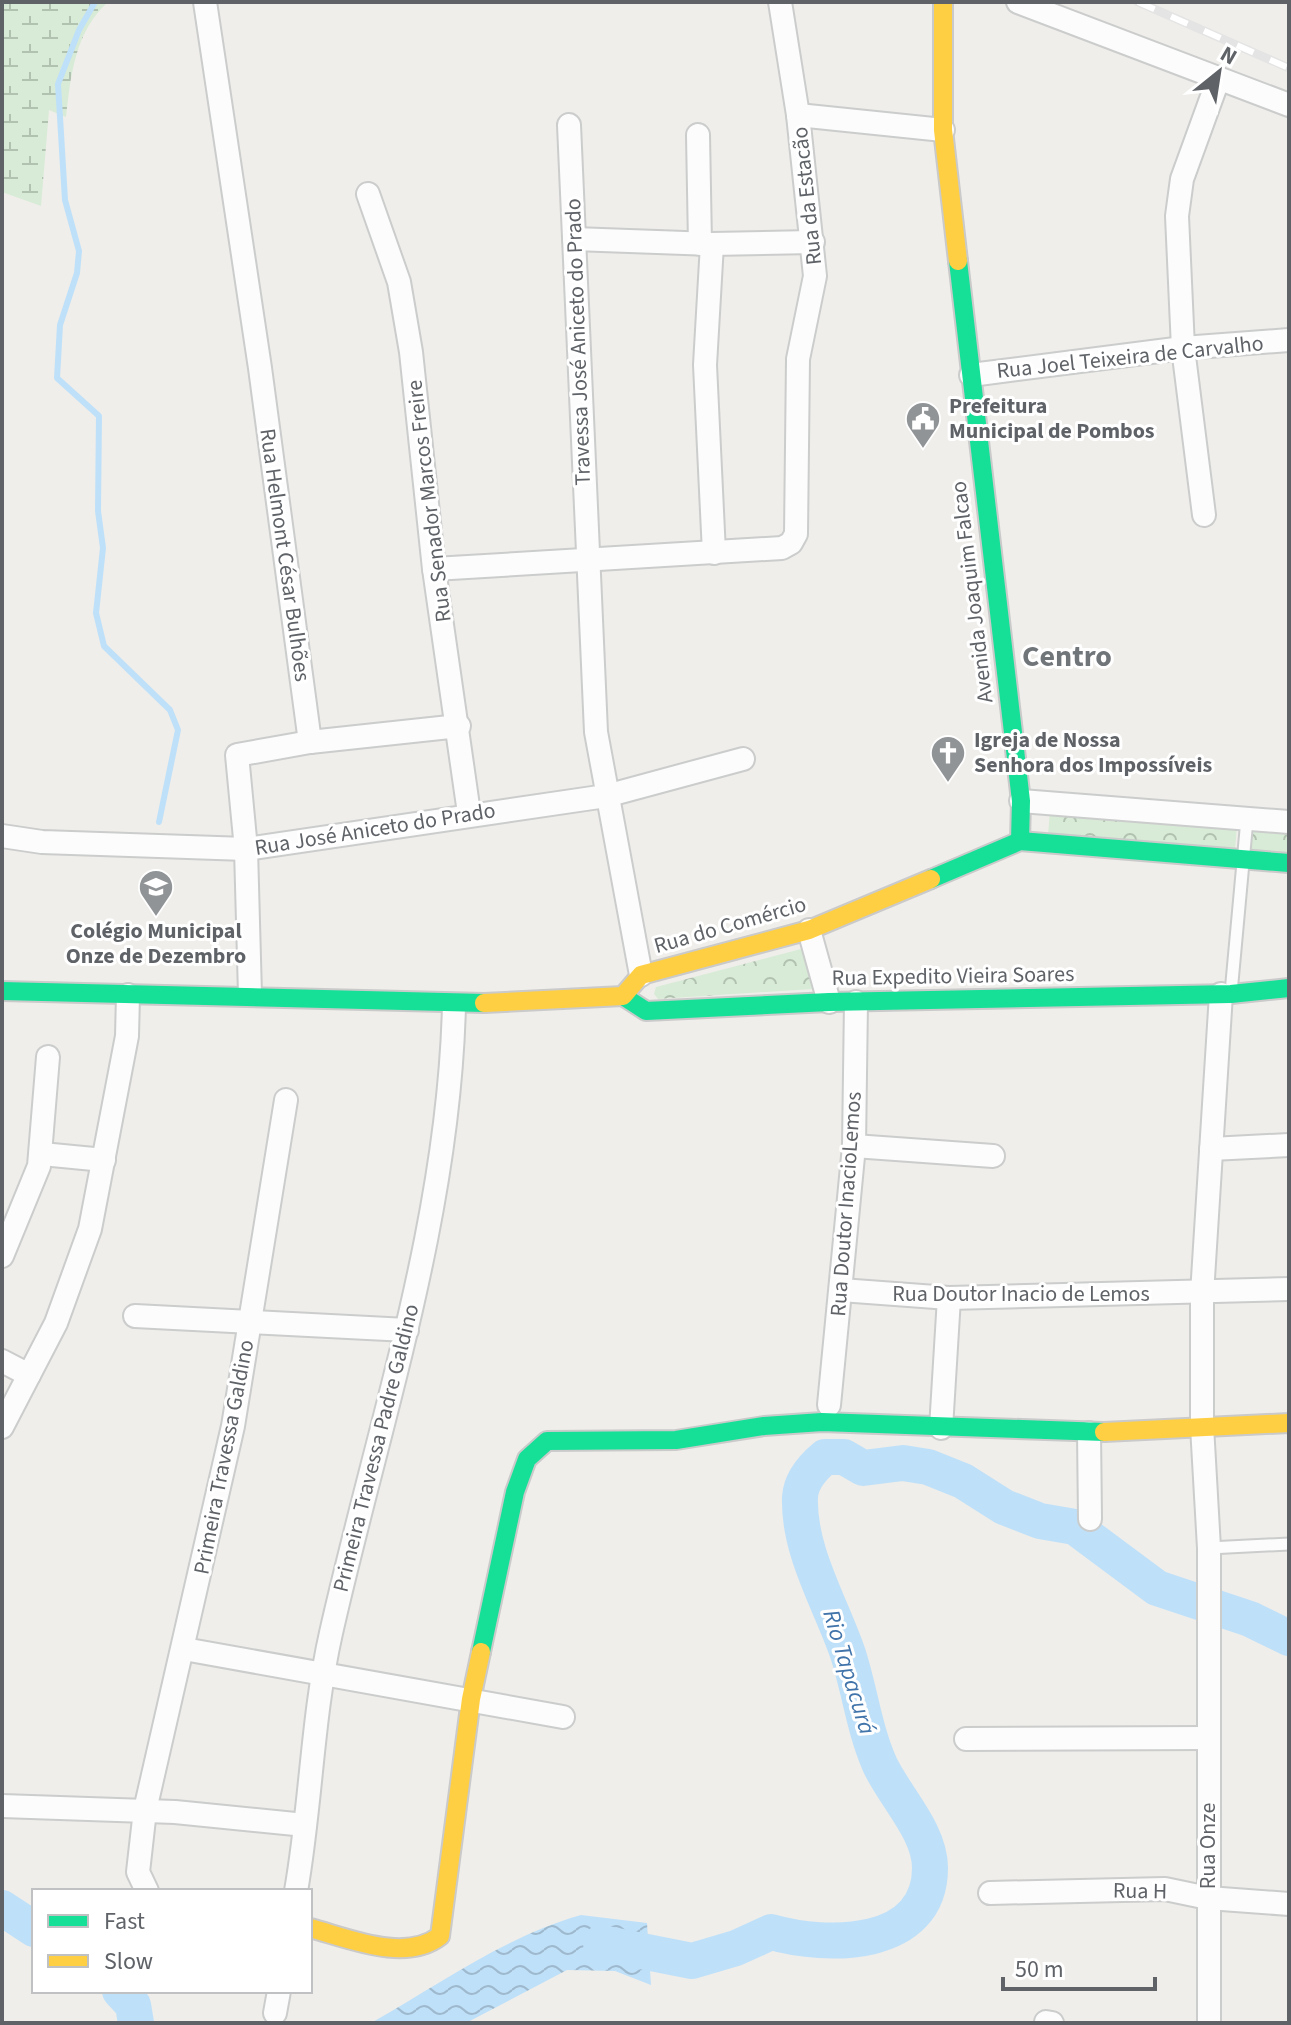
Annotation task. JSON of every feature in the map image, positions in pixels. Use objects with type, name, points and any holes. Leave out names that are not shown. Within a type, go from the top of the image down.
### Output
[{"type":"street","name":"Rua Helmont César Bulhões","points":[[205,2],[260,368],[310,742]]},
{"type":"street","name":"Rua da Estacão","points":[[714,553],[782,548],[791,543],[796,534],[798,359],[815,276],[798,115],[780,2]]},
{"type":"street","name":"Avenida Joaquim Falcao","points":[[943,2],[943,130],[1021,801],[1020,841]]},
{"type":"street","points":[[1018,2],[1289,105]]},
{"type":"street","points":[[1204,515],[1183,348],[1178,199],[1218,80]]},
{"type":"street","points":[[798,115],[943,130]]},
{"type":"street","name":"Travessa José Aniceto do Prado","points":[[569,125],[596,732],[641,975]]},
{"type":"street","points":[[434,569],[714,553],[705,365],[706,244],[698,135]]},
{"type":"street","name":"Rua Senador Marcos Freire","points":[[368,194],[399,282],[411,352],[434,569],[459,726],[469,813]]},
{"type":"street","points":[[574,239],[706,244],[813,242]]},
{"type":"street","name":"Rua Joel Teixeira de Carvalho","points":[[971,375],[1183,348],[1289,340]]},
{"type":"street","points":[[250,995],[246,849],[237,755],[310,742],[459,726]]},
{"type":"street","name":"Rua José Aniceto do Prado","points":[[2,836],[42,842],[246,849],[469,813],[606,796],[743,759]]},
{"type":"street","points":[[1021,801],[1289,822]]},
{"type":"street","name":"Rua do Comércio","points":[[623,996],[641,975],[809,930],[1020,841],[1289,863]]},
{"type":"street","points":[[809,930],[829,1002]]},
{"type":"street","name":"Rua Expedito Vieira Soares","points":[[623,996],[646,1011],[829,1002],[1226,994],[1289,988]]},
{"type":"street","points":[[2,991],[250,995],[454,1005],[623,996]]},
{"type":"street","points":[[1209,1548],[1202,1426],[1202,1294],[1211,1149],[1226,994]]},
{"type":"street","points":[[2,1427],[56,1323],[83,1252],[127,1036],[128,995]]},
{"type":"street","name":"Rua Doutor InacioLemos","points":[[829,1405],[854,1146],[856,1002]]},
{"type":"street","name":"Primeira Travessa Padre Galdino","points":[[296,1889],[330,1636],[407,1330],[446,1129],[453,1078],[454,1005]]},
{"type":"street","points":[[2,1256],[42,1154],[48,1057]]},
{"type":"street","name":"Primeira Travessa Galdino","points":[[146,1889],[138,1872],[145,1810],[233,1426],[286,1100]]},
{"type":"street","points":[[1211,1149],[1289,1145]]},
{"type":"street","points":[[854,1146],[993,1156]]},
{"type":"street","points":[[42,1154],[104,1160]]},
{"type":"street","name":"Rua Doutor Inacio de Lemos","points":[[841,1290],[949,1298],[1202,1294],[1289,1289]]},
{"type":"street","points":[[941,1428],[949,1298]]},
{"type":"street","points":[[135,1316],[407,1330]]},
{"type":"street","points":[[2,1361],[29,1375]]},
{"type":"street","points":[[312,1928],[408,1949],[430,1945],[442,1930],[471,1699],[519,1478],[527,1459],[540,1445],[558,1439],[676,1440],[785,1423],[1089,1433],[1289,1423]]},
{"type":"street","points":[[1089,1433],[1090,1519]]},
{"type":"street","name":"Rua Onze","points":[[1209,1548],[1209,2023]]},
{"type":"street","points":[[184,1649],[563,1717]]},
{"type":"street","points":[[966,1739],[1208,1738]]},
{"type":"street","points":[[2,1806],[145,1810],[305,1825]]},
{"type":"street","name":"Rua H","points":[[990,1893],[1165,1889],[1208,1898],[1289,1904]]},
{"type":"street","points":[[1046,2022],[1052,2023]]},
{"type":"lane","points":[[1226,994],[1247,819]]},
{"type":"lane","points":[[1209,1548],[1289,1544]]},
{"type":"green space","points":[[2,2],[108,2],[88,27],[76,55],[66,117],[49,110],[41,206],[2,192]]},
{"type":"green space","points":[[1050,811],[1237,826],[1235,850],[1048,835]]},
{"type":"green space","points":[[1252,827],[1289,830],[1289,855],[1251,853]]},
{"type":"green space","points":[[801,949],[805,952],[812,989],[658,999],[654,994],[656,987]]},
{"type":"water","points":[[581,1915],[647,1923],[651,1985],[615,1971],[567,1970],[466,2023],[371,2023],[499,1949],[553,1924]]},
{"type":"waterway","points":[[95,2],[79,30],[58,84],[65,200],[79,251],[77,273],[60,325],[57,378],[99,416],[98,511],[103,548],[96,613],[104,646],[170,710],[178,730],[159,822]]},
{"type":"waterway","name":"Rio Tapacurá","points":[[601,1943],[692,1961],[736,1948],[771,1932],[819,1940],[846,1940],[872,1936],[894,1928],[913,1914],[925,1895],[930,1868],[924,1841],[880,1765],[848,1654],[804,1537],[801,1491],[808,1474],[825,1457],[844,1457],[863,1468],[903,1463],[928,1467],[963,1481],[1004,1507],[1040,1521],[1075,1527],[1157,1588],[1250,1619],[1289,1638]]},
{"type":"waterway","name":"Rio Tapacurá","points":[[2,1908],[32,1928]]},
{"type":"waterway","name":"Rio Tapacurá","points":[[122,1993],[133,2005],[136,2023]]},
{"type":"railway","points":[[1138,2],[1289,68]]},
{"type":"traffic: fast","points":[[958,261],[1021,801],[1020,841]]},
{"type":"traffic: fast","points":[[931,879],[1020,841],[1289,863]]},
{"type":"traffic: fast","points":[[623,996],[646,1011],[829,1002],[1231,994],[1289,988]]},
{"type":"traffic: fast","points":[[2,991],[484,1003]]},
{"type":"traffic: fast","points":[[481,1652],[515,1492],[527,1459],[547,1441],[676,1440],[764,1426],[822,1422],[1104,1432]]},
{"type":"traffic: slow","points":[[943,2],[943,130],[958,261]]},
{"type":"traffic: slow","points":[[484,1003],[623,996],[641,975],[809,930],[931,879]]},
{"type":"traffic: slow","points":[[1104,1432],[1289,1423]]},
{"type":"traffic: slow","points":[[312,1929],[394,1948],[426,1944],[440,1936],[471,1699],[481,1652]]},
{"type":"place","name":"Prefeitura Municipal de Pombos","points":[[923,450]]},
{"type":"place","name":"Igreja de Nossa Senhora dos Impossíveis","points":[[948,784]]},
{"type":"place","name":"Colégio Municipal Onze de Dezembro","points":[[156,918]]},
{"type":"district","name":"Centro","points":[[1067,656]]}]
